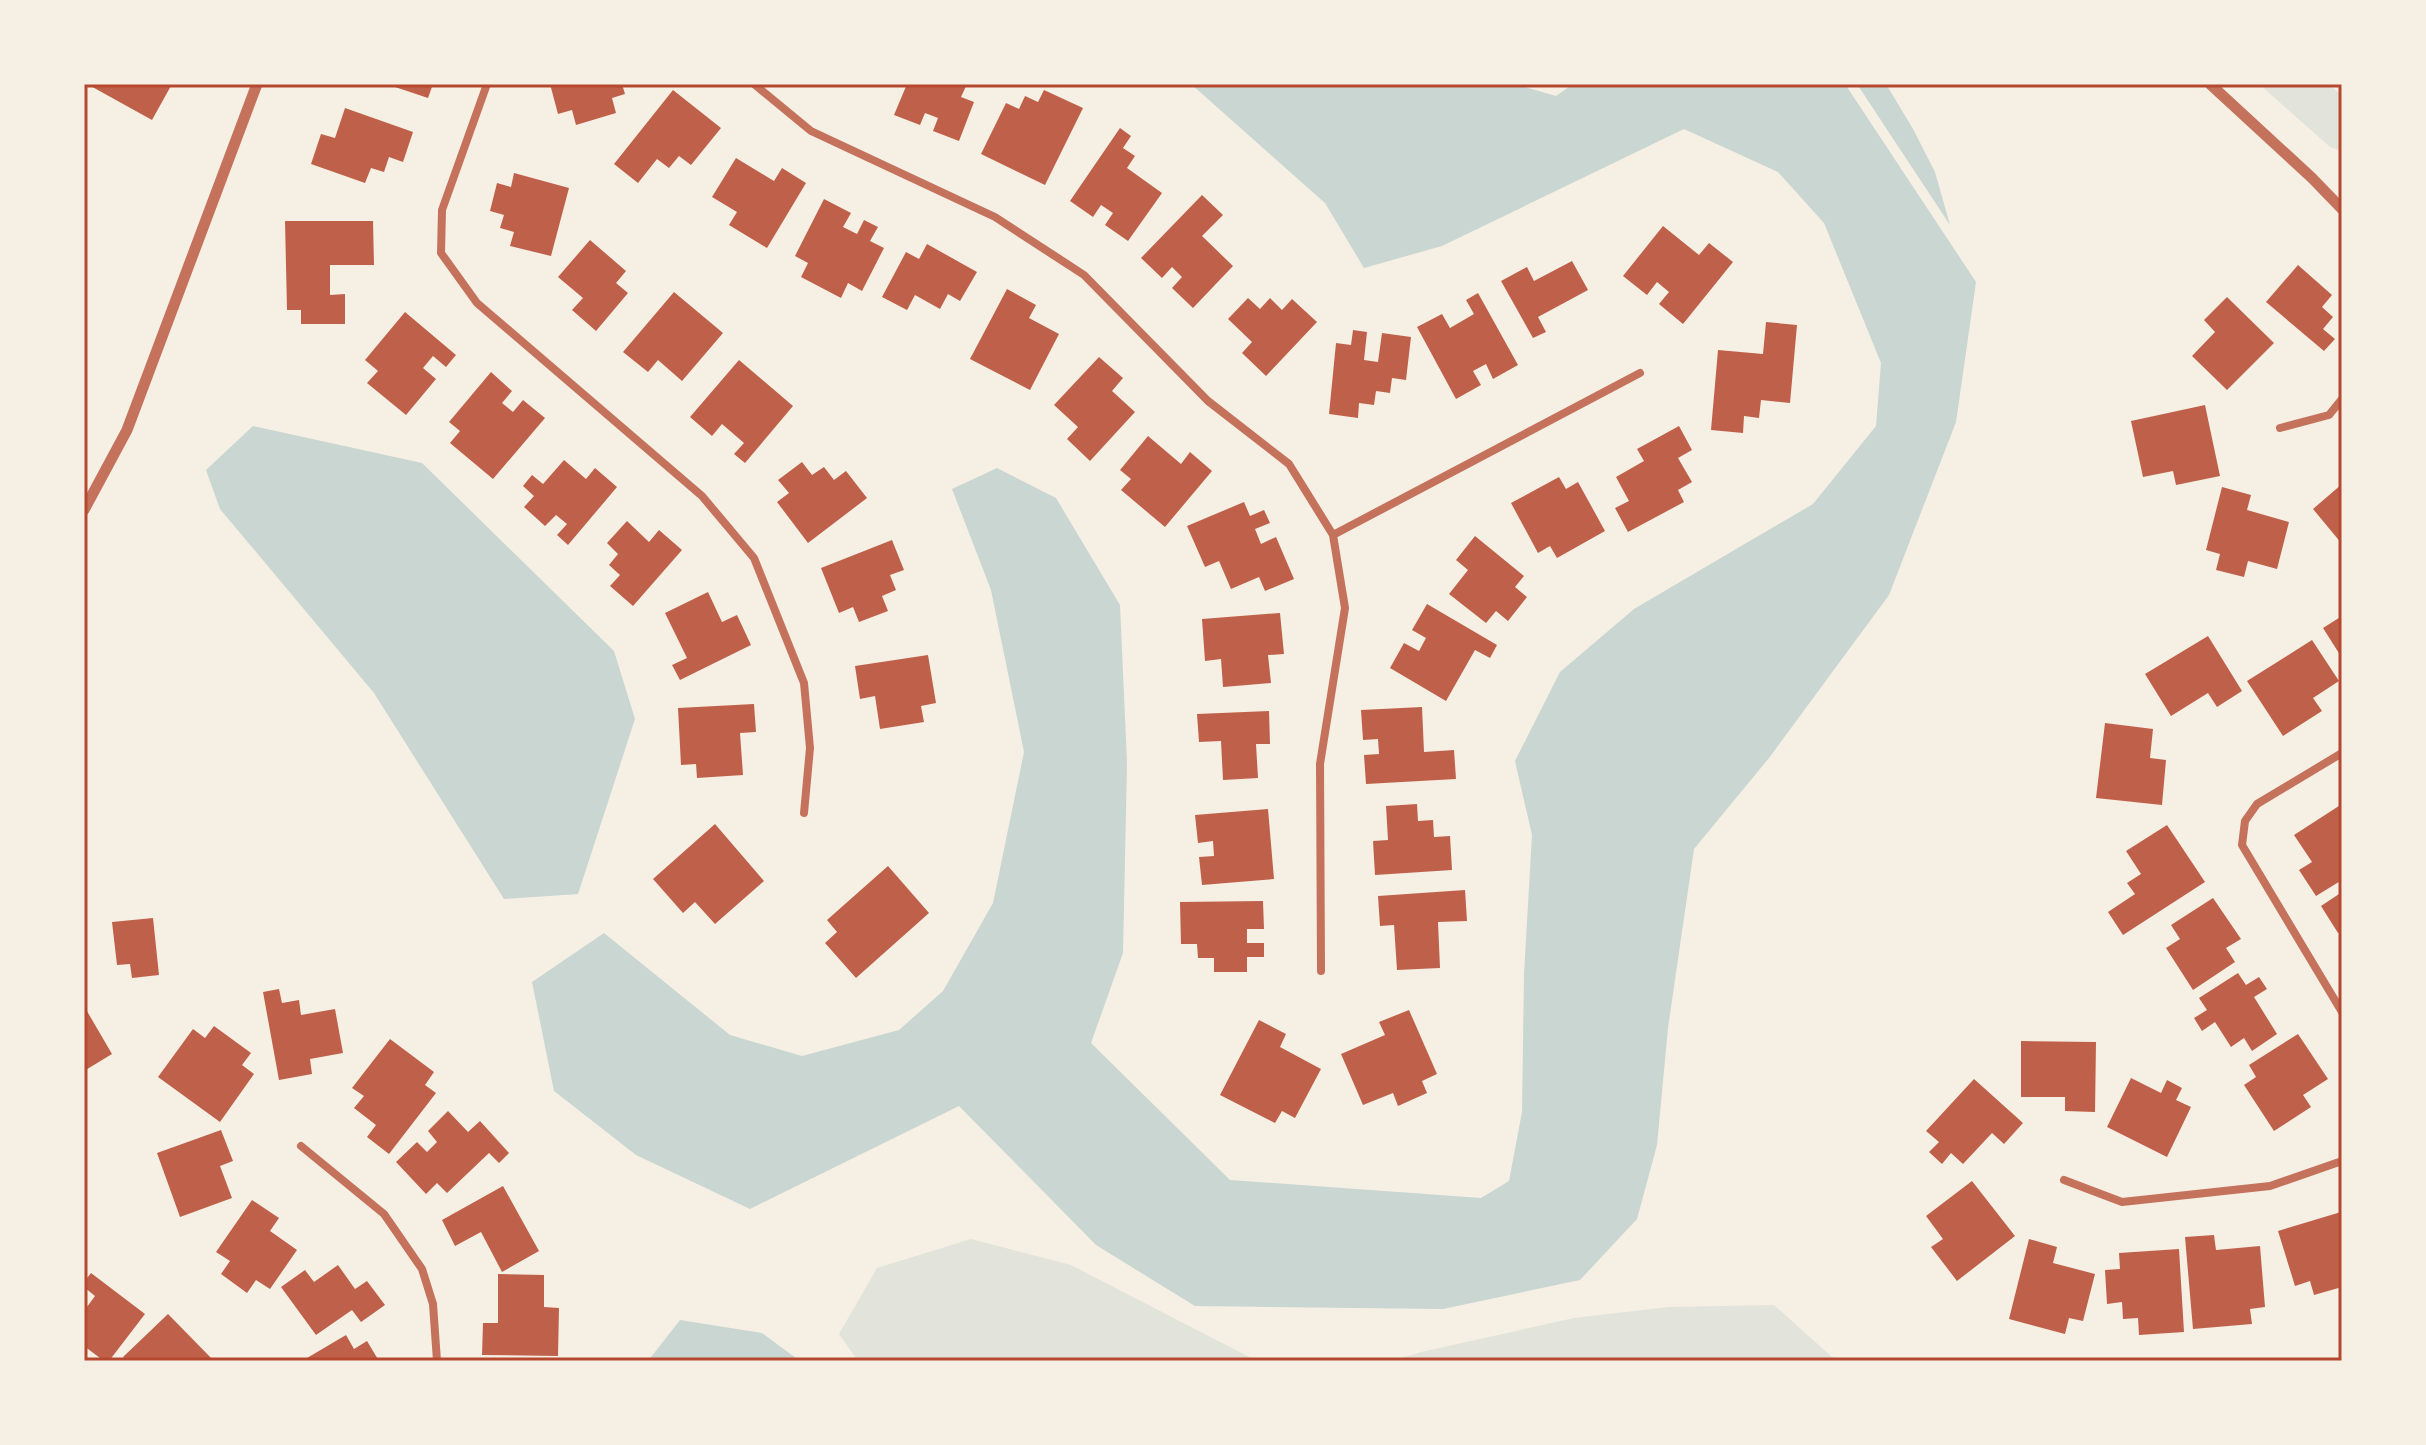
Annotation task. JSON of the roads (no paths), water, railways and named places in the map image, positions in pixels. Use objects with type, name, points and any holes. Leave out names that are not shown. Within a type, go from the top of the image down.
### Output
[{"type":"street","points":[[84,510],[127,430],[257,84]]},
{"type":"street","points":[[487,84],[442,210],[441,253],[477,303],[702,496],[754,558],[804,683],[810,748],[804,813]]},
{"type":"street","points":[[754,84],[811,131],[995,217],[1084,275],[1208,401],[1289,464],[1333,535],[1345,608],[1320,764],[1321,971]]},
{"type":"street","points":[[2210,84],[2342,209]]},
{"type":"street","points":[[1333,535],[1640,373]]},
{"type":"street","points":[[2280,428],[2329,415],[2342,399]]},
{"type":"street","points":[[2342,753],[2257,804],[2245,821],[2242,845],[2342,1012]]},
{"type":"street","points":[[301,1146],[384,1214],[422,1269],[433,1304],[437,1361]]},
{"type":"street","points":[[2064,1180],[2122,1202],[2270,1186],[2342,1161]]}]
